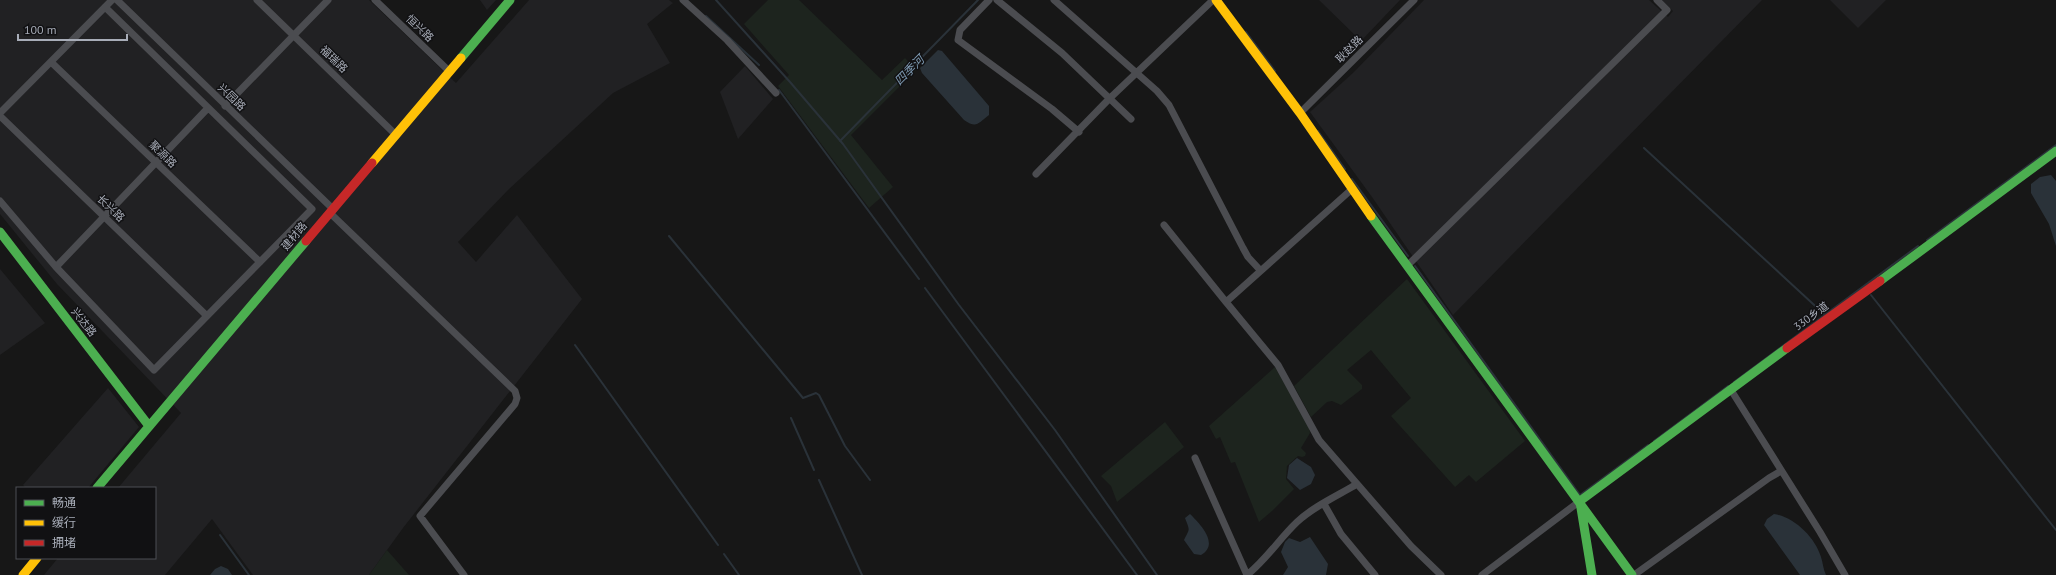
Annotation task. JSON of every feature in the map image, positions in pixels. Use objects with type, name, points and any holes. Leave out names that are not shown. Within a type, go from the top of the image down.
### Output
[{"type":"street","points":[[0,114],[112,0]]},
{"type":"street","name":"兴园路","points":[[117,0],[515,391],[517,398],[515,404],[420,516],[464,575]]},
{"type":"street","name":"福瑞路","points":[[257,0],[396,134]]},
{"type":"street","points":[[226,106],[328,0]]},
{"type":"street","name":"恒兴路","points":[[375,0],[450,72]]},
{"type":"street","name":"建材路","points":[[98,487],[510,0]]},
{"type":"street","points":[[684,0],[726,40],[776,93]]},
{"type":"street","points":[[989,0],[960,30],[958,40],[1052,109],[1079,132]]},
{"type":"street","points":[[997,0],[1062,53],[1109,99],[1131,118]]},
{"type":"street","points":[[1054,0],[1158,91],[1176,116],[1248,257],[1260,270]]},
{"type":"street","points":[[1036,174],[1079,132],[1109,99],[1214,0],[1300,113],[1352,189],[1633,575],[1781,471]]},
{"type":"street","name":"耿赵路","points":[[1300,113],[1414,0]]},
{"type":"street","points":[[1408,264],[1667,10],[1657,0]]},
{"type":"street","points":[[0,201],[56,267],[154,370],[312,209],[105,7]]},
{"type":"street","name":"聚源路","points":[[51,62],[260,262]]},
{"type":"street","points":[[56,267],[208,108]]},
{"type":"street","name":"长兴路","points":[[0,114],[207,316]]},
{"type":"street","name":"330乡道","points":[[1580,501],[2056,151]]},
{"type":"street","points":[[1226,302],[1352,189]]},
{"type":"street","points":[[1164,225],[1278,365],[1318,440],[1411,546],[1440,575]]},
{"type":"street","name":"兴达路","points":[[0,232],[149,426]]},
{"type":"street","points":[[1730,390],[1820,532],[1845,575]]},
{"type":"street","points":[[1195,458],[1247,575],[1299,521],[1357,484]]},
{"type":"street","points":[[1482,575],[1580,501]]},
{"type":"street","points":[[1580,501],[1592,575]]},
{"type":"street","points":[[1324,504],[1341,534],[1375,575]]},
{"type":"street","points":[[23,575],[36,559]]},
{"type":"shaded area","points":[[0,0],[369,0],[456,83],[529,0],[669,0],[673,3],[647,24],[670,63],[613,93],[508,190],[458,242],[476,262],[517,215],[582,299],[403,528],[369,575],[253,575],[212,519],[165,575],[44,575],[57,559],[156,559],[156,487],[119,487],[181,413],[57,284],[0,214]]},
{"type":"shaded area","points":[[480,0],[496,0],[487,10]]},
{"type":"shaded area","points":[[768,0],[799,0],[882,80],[905,58],[916,70],[851,135],[893,187],[869,208],[778,86],[789,75],[744,24]]},
{"type":"shaded area","points":[[1319,0],[1400,0],[1361,41]]},
{"type":"shaded area","points":[[1424,0],[1649,0],[1668,17],[1673,11],[1662,0],[1762,0],[1453,315],[1372,197],[1310,112],[1354,72]]},
{"type":"shaded area","points":[[1830,0],[1886,0],[1858,28]]},
{"type":"shaded area","points":[[938,50],[942,51],[989,106],[989,115],[977,124],[968,123],[964,120],[922,73],[920,68]]},
{"type":"shaded area","points":[[745,66],[773,99],[738,139],[720,92]]},
{"type":"shaded area","points":[[2051,175],[2056,181],[2056,246],[2049,224],[2031,193],[2031,184],[2040,177]]},
{"type":"shaded area","points":[[0,269],[45,323],[0,355]]},
{"type":"shaded area","points":[[1407,279],[1525,441],[1476,482],[1469,475],[1455,487],[1391,416],[1411,398],[1371,350],[1347,370],[1362,385],[1362,389],[1341,405],[1332,401],[1327,402],[1311,417],[1294,386]]},
{"type":"shaded area","points":[[1275,367],[1309,427],[1310,433],[1301,448],[1306,453],[1305,456],[1298,456],[1287,466],[1286,479],[1294,489],[1259,522],[1235,462],[1231,463],[1220,437],[1216,439],[1209,426]]},
{"type":"shaded area","points":[[108,388],[139,427],[89,487],[25,487],[23,485]]},
{"type":"shaded area","points":[[1165,422],[1184,447],[1117,502],[1111,486],[1101,476]]},
{"type":"shaded area","points":[[1297,458],[1311,467],[1315,475],[1311,484],[1300,490],[1287,478],[1289,465]]},
{"type":"shaded area","points":[[1190,514],[1203,528],[1209,540],[1209,545],[1201,555],[1194,554],[1184,540],[1189,529],[1185,518]]},
{"type":"shaded area","points":[[1774,514],[1789,519],[1809,535],[1821,557],[1826,575],[1800,575],[1764,525],[1767,519]]},
{"type":"shaded area","points":[[1310,537],[1328,564],[1326,575],[1283,575],[1288,567],[1281,552],[1285,542],[1289,538],[1300,542]]},
{"type":"shaded area","points":[[387,550],[409,575],[369,575]]},
{"type":"shaded area","points":[[221,566],[228,569],[232,575],[210,575],[215,569]]},
{"type":"waterway","points":[[716,0],[790,82],[843,144],[959,305],[1055,430],[1157,575]]},
{"type":"waterway","name":"四季河","points":[[840,141],[978,0]]},
{"type":"waterway","points":[[706,16],[759,65]]},
{"type":"waterway","points":[[1246,32],[1275,71]]},
{"type":"waterway","points":[[779,90],[919,279]]},
{"type":"waterway","points":[[1318,131],[1345,169]]},
{"type":"waterway","points":[[1927,240],[2056,145]]},
{"type":"waterway","points":[[1644,148],[1825,315]]},
{"type":"waterway","points":[[1352,179],[1408,256]]},
{"type":"waterway","points":[[669,236],[803,398],[816,393],[819,395],[845,446],[870,480]]},
{"type":"waterway","points":[[1734,382],[1918,246]]},
{"type":"waterway","points":[[1415,266],[1580,495],[1648,445]]},
{"type":"waterway","points":[[925,288],[1137,575]]},
{"type":"waterway","points":[[1871,295],[2056,530]]},
{"type":"waterway","points":[[575,345],[718,545]]},
{"type":"waterway","points":[[1654,441],[1728,386]]},
{"type":"waterway","points":[[791,418],[814,470]]},
{"type":"waterway","points":[[819,480],[862,575]]},
{"type":"waterway","points":[[220,535],[249,575]]},
{"type":"waterway","points":[[724,554],[739,575]]},
{"type":"traffic: fast","points":[[461,58],[510,0]]},
{"type":"traffic: fast","points":[[1880,281],[2056,151]]},
{"type":"traffic: fast","points":[[1371,216],[1632,575]]},
{"type":"traffic: fast","points":[[0,232],[149,426]]},
{"type":"traffic: fast","points":[[98,487],[306,241]]},
{"type":"traffic: fast","points":[[1580,501],[1787,348]]},
{"type":"traffic: fast","points":[[1580,502],[1592,575]]},
{"type":"traffic: slow","points":[[1216,0],[1300,113],[1371,216]]},
{"type":"traffic: slow","points":[[372,163],[461,58]]},
{"type":"traffic: slow","points":[[23,575],[36,559]]},
{"type":"traffic: jam","points":[[306,241],[372,163]]},
{"type":"traffic: jam","points":[[1787,348],[1880,281]]}]
